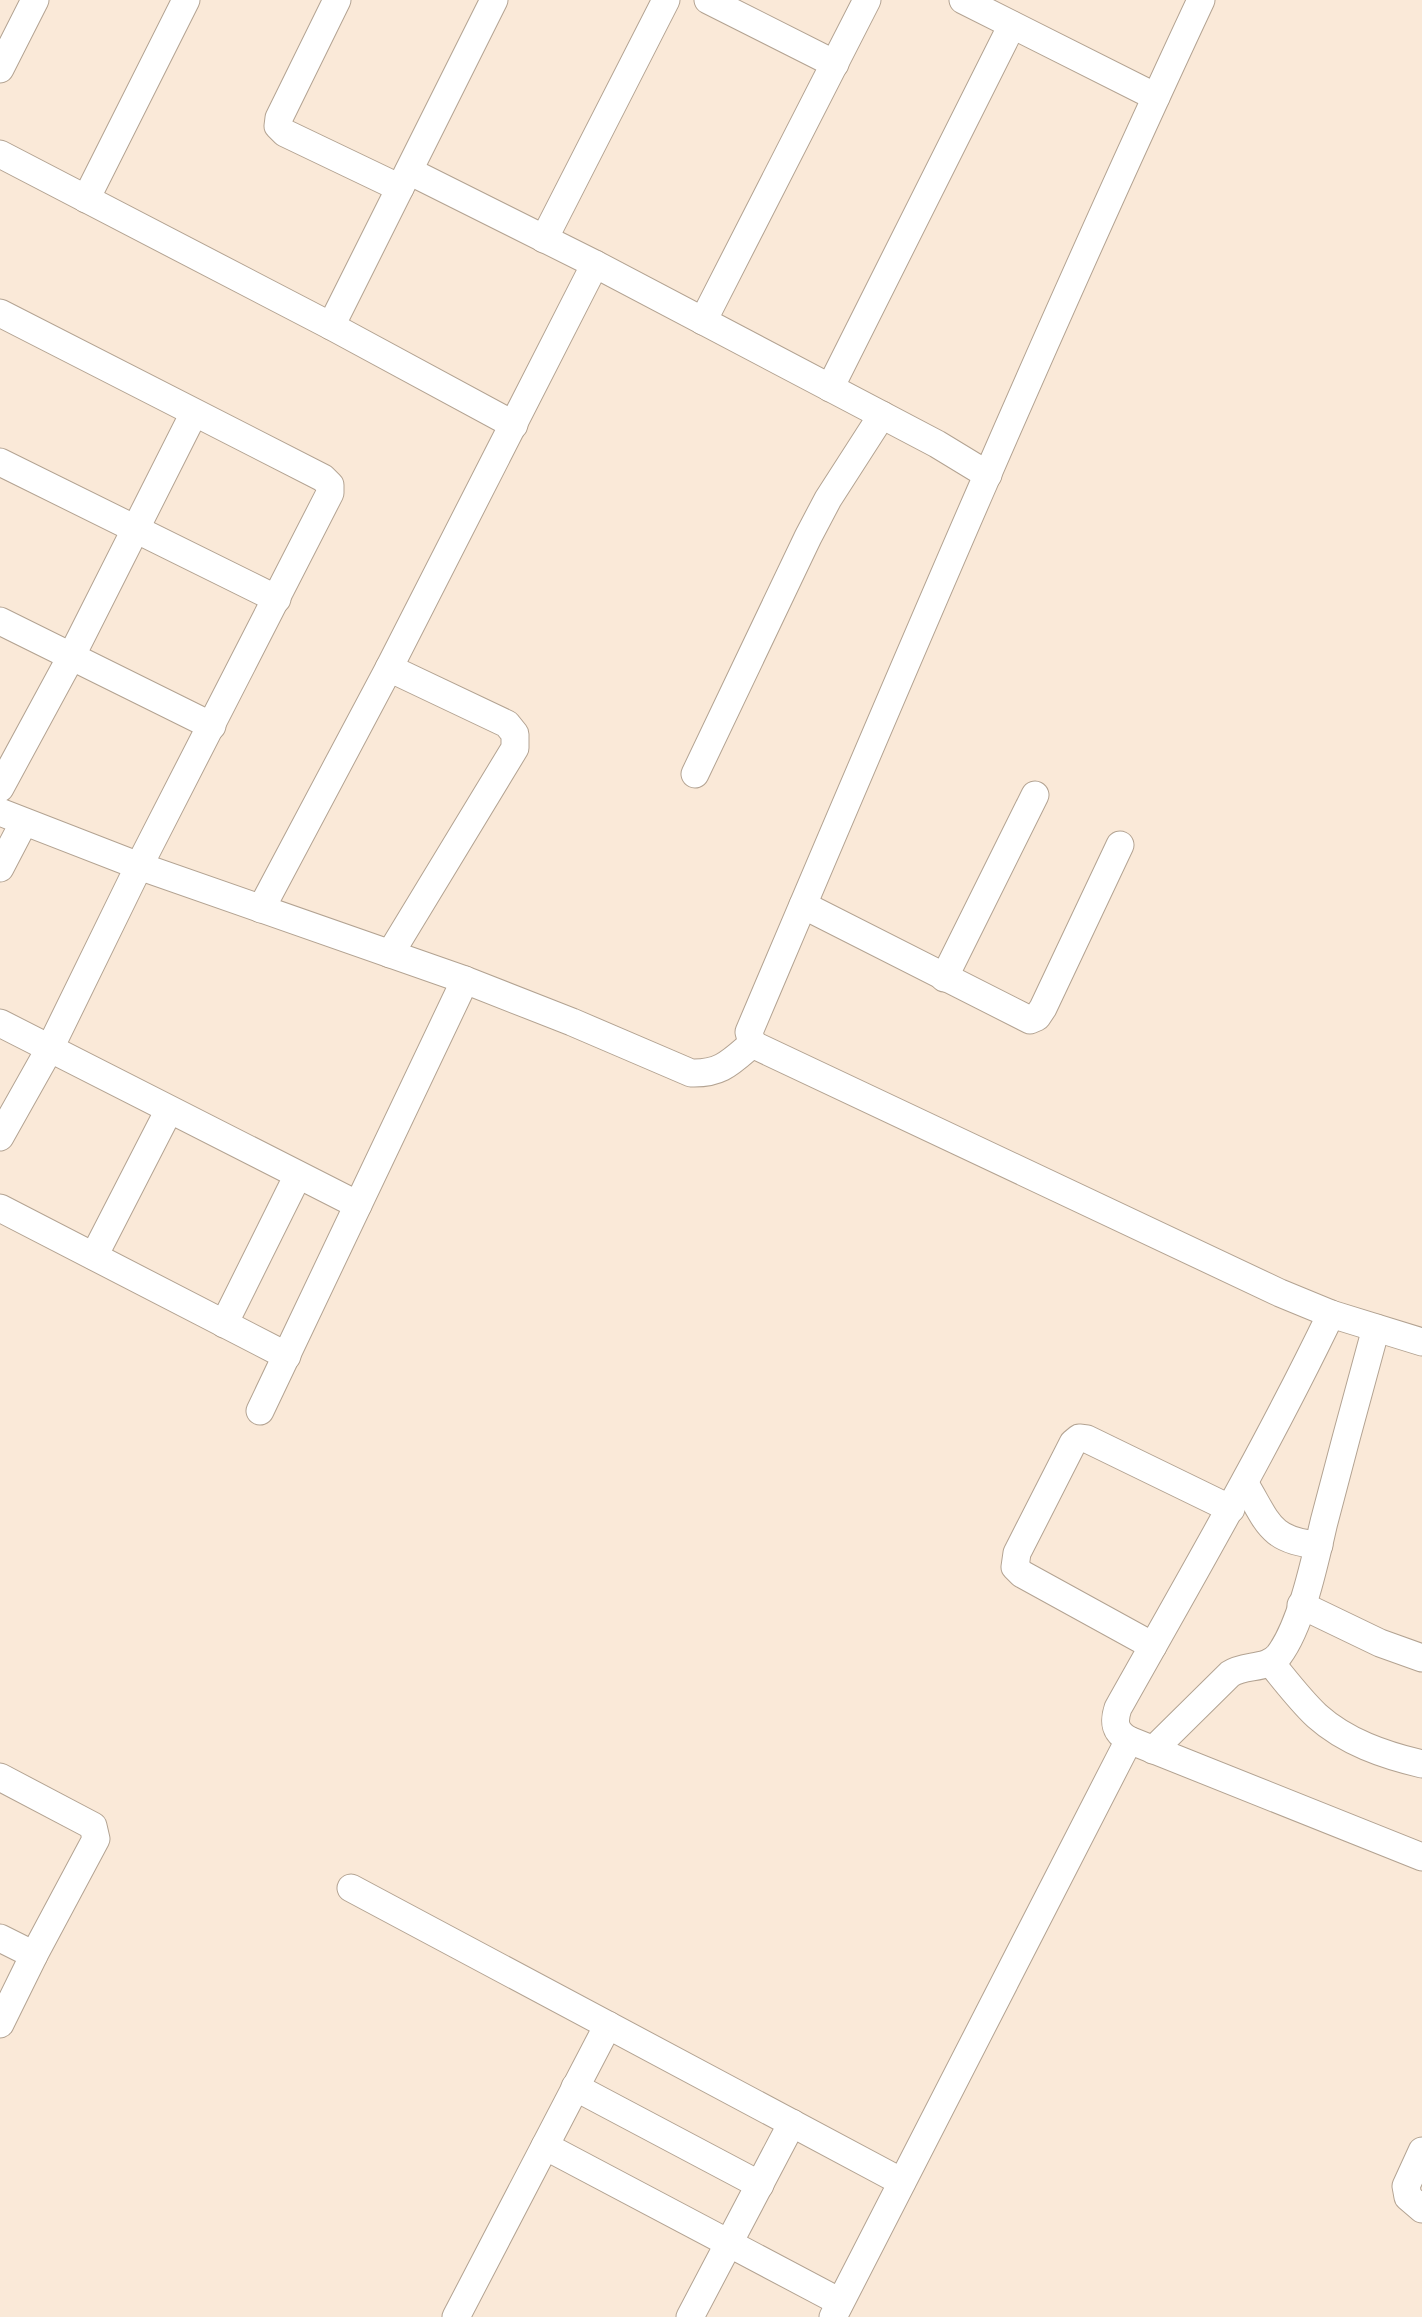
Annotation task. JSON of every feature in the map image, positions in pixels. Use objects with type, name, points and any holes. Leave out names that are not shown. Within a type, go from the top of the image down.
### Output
[{"type":"street","points":[[0,69],[35,0]]},
{"type":"street","points":[[86,199],[186,0]]},
{"type":"street","points":[[337,0],[279,118],[278,126],[285,133],[405,180],[544,239],[882,415],[988,475]]},
{"type":"street","points":[[331,326],[494,0]]},
{"type":"street","points":[[544,239],[666,0]]},
{"type":"street","points":[[708,0],[836,64]]},
{"type":"street","points":[[703,321],[867,0]]},
{"type":"street","points":[[963,0],[1156,97]]},
{"type":"street","points":[[752,1044],[749,1032],[803,905],[988,475],[1201,0]]},
{"type":"street","points":[[830,388],[1012,25]]},
{"type":"street","points":[[0,154],[331,326],[514,425]]},
{"type":"street","points":[[261,909],[389,668],[595,264]]},
{"type":"street","points":[[0,313],[323,478],[330,485],[330,494],[139,866],[50,1048],[0,1137]]},
{"type":"street","points":[[0,788],[137,530],[194,413]]},
{"type":"street","points":[[695,774],[808,537],[828,499],[882,415]]},
{"type":"street","points":[[0,462],[277,599]]},
{"type":"street","points":[[0,621],[212,726]]},
{"type":"street","points":[[389,668],[507,724],[515,734],[515,748],[390,954]]},
{"type":"street","points":[[944,978],[1035,795]]},
{"type":"street","points":[[0,868],[12,817],[139,866],[465,980],[692,1073],[706,1073],[725,1067],[752,1044]]},
{"type":"street","points":[[803,905],[1020,1017],[1030,1020],[1037,1017],[1043,1008],[1120,845]]},
{"type":"street","points":[[260,1411],[465,980]]},
{"type":"street","points":[[0,1023],[358,1205]]},
{"type":"street","points":[[752,1044],[1280,1293],[1331,1314],[1422,1342]]},
{"type":"street","points":[[94,1256],[169,1110]]},
{"type":"street","points":[[224,1324],[298,1175]]},
{"type":"street","points":[[0,1208],[287,1356]]},
{"type":"street","points":[[1331,1314],[1245,1484],[1116,1716],[1115,1726],[1120,1734],[1141,1745],[1422,1857]]},
{"type":"street","points":[[545,2146],[729,2243],[837,2310],[902,2182],[1141,1745],[1239,1668],[1270,1663],[1279,1656],[1291,1633],[1319,1545],[1376,1328]]},
{"type":"street","points":[[1153,1646],[1022,1574],[1015,1567],[1017,1553],[1073,1443],[1079,1438],[1087,1439],[1231,1509]]},
{"type":"street","points":[[1245,1484],[1271,1527],[1280,1535],[1298,1543],[1319,1545]]},
{"type":"street","points":[[1301,1605],[1380,1643],[1422,1658]]},
{"type":"street","points":[[1270,1663],[1304,1703],[1331,1727],[1364,1746],[1422,1764]]},
{"type":"street","points":[[0,1777],[93,1826],[95,1831],[94,1846],[34,1955],[0,2024]]},
{"type":"street","points":[[351,1888],[902,2182]]},
{"type":"street","points":[[0,1938],[34,1955]]},
{"type":"street","points":[[456,2317],[608,2025]]},
{"type":"street","points":[[575,2087],[760,2185]]},
{"type":"street","points":[[690,2317],[792,2123]]},
{"type":"street","points":[[1422,2151],[1406,2186],[1408,2197],[1422,2209]]}]
